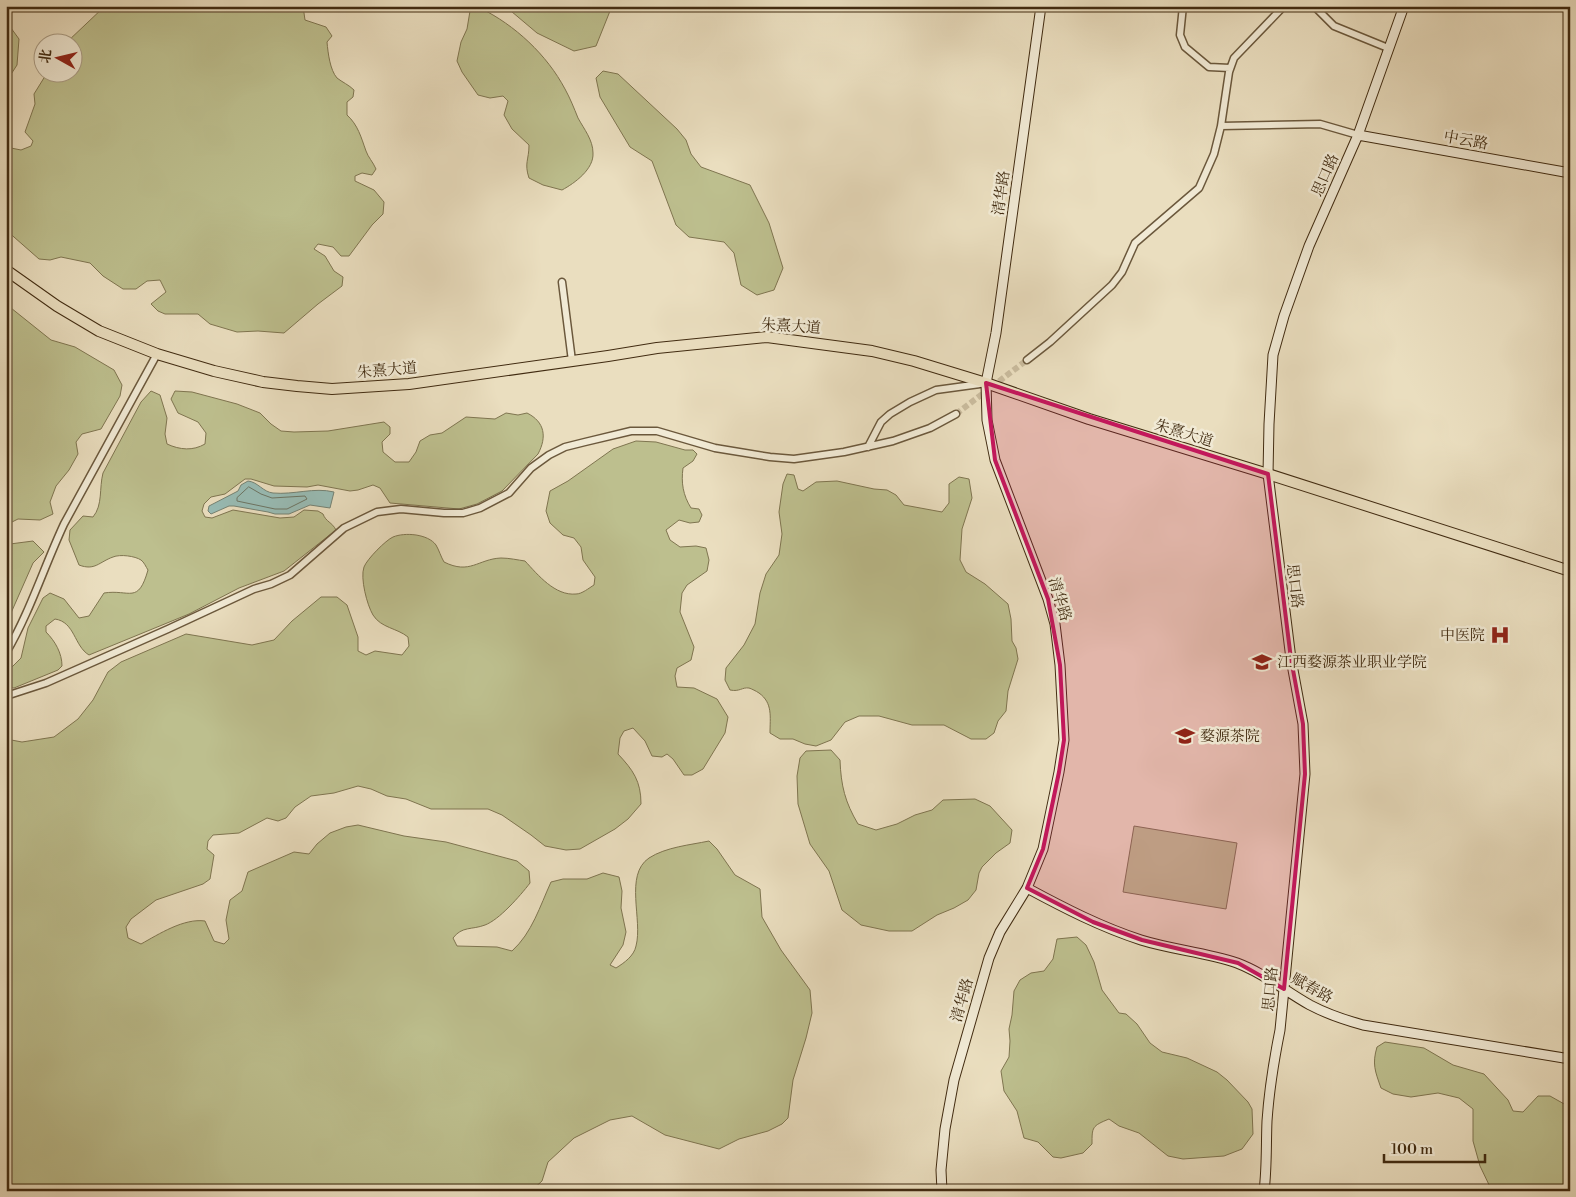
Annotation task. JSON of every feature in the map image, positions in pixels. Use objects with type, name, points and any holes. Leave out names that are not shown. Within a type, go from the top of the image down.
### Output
[{"type":"main road","name":"朱熹大道","points":[[6,270],[49,301],[99,331],[157,354],[214,371],[262,382],[332,389],[409,384],[658,348],[767,337],[872,351],[914,361],[986,383],[1089,419],[1570,571]]},
{"type":"street","name":"清华路","points":[[942,1191],[941,1170],[945,1129],[954,1080],[989,958],[1000,932],[1027,888],[1043,849],[1060,772],[1064,740],[1060,665],[1055,624],[1048,599],[995,460],[988,420],[986,383],[996,333],[1041,6]]},
{"type":"street","points":[[1183,6],[1180,35],[1185,47],[1210,67],[1230,68]]},
{"type":"street","points":[[1027,360],[1050,342],[1112,285],[1122,272],[1134,243],[1199,188],[1214,154],[1221,126],[1230,68],[1234,58],[1284,6]]},
{"type":"street","points":[[1314,6],[1334,26],[1388,48]]},
{"type":"street","name":"思口路","points":[[1264,1191],[1267,1164],[1267,1122],[1280,1030],[1304,801],[1305,766],[1303,724],[1291,659],[1268,474],[1269,424],[1274,356],[1284,316],[1309,246],[1358,135],[1404,6]]},
{"type":"street","points":[[1221,126],[1320,124],[1358,135]]},
{"type":"street","name":"中云路","points":[[1358,135],[1570,172]]},
{"type":"street","points":[[562,282],[572,361]]},
{"type":"street","points":[[6,653],[27,613],[64,524],[157,354]]},
{"type":"street","points":[[868,447],[882,422],[890,414],[910,402],[936,390],[986,383]]},
{"type":"street","points":[[6,696],[46,682],[168,630],[254,589],[281,580],[344,528],[376,512],[401,509],[444,514],[463,513],[480,508],[509,492],[532,468],[548,456],[565,447],[642,430],[657,431],[715,448],[794,459],[844,452],[893,441],[930,428],[956,414]]},
{"type":"street","name":"赋春路","points":[[1027,888],[1093,922],[1142,940],[1173,948],[1202,952],[1238,963],[1263,974],[1284,990],[1311,1005],[1340,1018],[1363,1025],[1570,1059]]},
{"type":"highlighted area","points":[[986,383],[1268,474],[1291,659],[1303,724],[1305,774],[1284,989],[1238,963],[1142,940],[1093,922],[1027,888],[1043,849],[1064,740],[1060,665],[1048,599],[995,460]]},
{"type":"green space","points":[[105,6],[303,6],[305,20],[326,27],[332,36],[327,42],[333,71],[337,78],[354,90],[353,97],[347,102],[347,115],[357,127],[367,153],[376,169],[372,175],[362,173],[355,176],[355,181],[374,190],[384,202],[383,214],[372,225],[349,256],[341,256],[333,247],[318,244],[314,249],[325,256],[334,271],[343,277],[342,286],[284,333],[237,332],[210,324],[198,314],[165,314],[158,311],[151,304],[166,292],[160,280],[147,281],[136,289],[123,289],[103,276],[90,263],[61,257],[50,260],[39,259],[6,230],[6,147],[21,150],[31,146],[33,141],[25,132],[35,104],[34,94],[41,82],[82,82],[82,32],[78,32]]},
{"type":"green space","points":[[505,6],[612,6],[596,46],[574,51],[537,33]]},
{"type":"green space","points":[[480,8],[518,32],[549,64],[558,76],[590,139],[593,153],[590,165],[583,175],[562,190],[543,185],[529,178],[527,165],[529,145],[512,129],[504,115],[508,101],[503,96],[490,98],[478,95],[462,72],[457,61],[461,42],[467,29],[470,11]]},
{"type":"green space","points":[[6,27],[11,28],[19,39],[17,65],[6,82]]},
{"type":"green space","points":[[603,71],[618,74],[677,129],[686,140],[691,154],[701,167],[750,185],[769,223],[783,268],[774,290],[757,295],[741,285],[734,253],[724,242],[689,237],[676,225],[652,161],[630,147],[600,97],[596,78]]},
{"type":"green space","points":[[6,304],[51,340],[75,347],[114,370],[122,385],[120,396],[101,429],[82,434],[76,442],[78,454],[69,470],[56,486],[50,502],[53,514],[40,520],[18,519],[6,525]]},
{"type":"green space","points":[[151,391],[160,395],[167,418],[165,434],[167,444],[177,448],[191,449],[205,444],[206,433],[198,422],[178,413],[171,399],[175,391],[192,392],[237,404],[260,413],[281,431],[328,431],[384,422],[390,427],[390,434],[382,442],[383,452],[395,462],[409,462],[416,452],[420,441],[430,435],[442,433],[466,417],[495,419],[506,413],[518,415],[527,413],[541,425],[543,442],[538,454],[502,491],[477,504],[459,509],[390,503],[380,488],[373,485],[350,491],[318,485],[307,487],[274,486],[245,479],[225,494],[211,497],[204,504],[202,511],[205,517],[212,518],[233,510],[280,518],[294,517],[304,510],[318,511],[323,514],[336,530],[284,571],[239,588],[189,614],[89,655],[80,646],[71,629],[62,621],[55,619],[46,626],[46,632],[61,656],[62,666],[58,670],[14,688],[8,687],[6,684],[6,673],[21,658],[28,628],[43,598],[50,593],[64,599],[79,618],[89,616],[104,593],[132,593],[137,592],[141,588],[148,570],[141,560],[116,556],[97,565],[84,567],[79,565],[69,540],[70,530],[83,516],[93,517],[96,512],[100,502],[103,473],[141,402]]},
{"type":"green space","points":[[636,441],[656,442],[685,450],[693,450],[697,454],[693,461],[683,468],[682,479],[684,494],[691,508],[699,509],[702,515],[699,522],[690,523],[679,520],[666,530],[670,540],[680,547],[696,546],[706,548],[709,560],[707,571],[687,585],[682,593],[680,612],[694,647],[691,660],[677,668],[675,676],[677,687],[694,688],[717,699],[728,717],[725,733],[703,769],[692,775],[684,775],[673,759],[667,754],[662,757],[652,756],[645,741],[633,728],[624,731],[620,738],[618,754],[628,765],[638,782],[641,804],[628,819],[615,829],[580,849],[566,850],[545,846],[502,815],[488,809],[431,809],[406,799],[387,796],[358,786],[334,793],[311,796],[295,807],[286,818],[278,821],[267,818],[239,833],[213,835],[208,841],[207,849],[214,855],[210,879],[203,884],[156,900],[131,919],[126,927],[128,938],[141,944],[180,924],[205,921],[214,941],[224,944],[229,939],[226,920],[230,900],[242,891],[248,872],[294,852],[309,854],[330,833],[358,825],[404,836],[446,842],[517,861],[529,871],[530,883],[509,907],[491,922],[456,934],[453,938],[457,946],[497,947],[512,951],[530,928],[551,882],[563,879],[587,879],[603,873],[619,877],[622,891],[621,908],[626,932],[623,945],[610,965],[616,968],[631,956],[635,950],[638,935],[636,886],[637,875],[642,866],[649,858],[663,851],[709,841],[735,875],[760,889],[762,917],[781,950],[810,990],[812,1013],[793,1080],[788,1118],[782,1124],[768,1131],[739,1139],[719,1149],[665,1135],[632,1116],[610,1120],[574,1138],[548,1162],[542,1181],[531,1191],[6,1191],[6,739],[22,742],[54,737],[78,719],[93,700],[108,672],[121,662],[186,634],[252,645],[274,640],[292,621],[321,597],[337,597],[347,605],[358,637],[358,651],[366,655],[375,651],[402,655],[409,646],[408,637],[380,623],[376,619],[366,598],[363,578],[364,567],[369,559],[386,542],[398,535],[410,534],[428,538],[436,545],[444,562],[453,566],[467,567],[501,558],[525,561],[541,578],[561,592],[578,594],[583,592],[594,585],[595,577],[583,560],[581,547],[574,538],[563,535],[550,523],[546,511],[550,491],[568,481],[613,449]]},
{"type":"green space","points":[[787,474],[794,475],[798,489],[803,491],[816,482],[837,481],[887,490],[896,495],[904,505],[942,512],[949,503],[949,484],[959,477],[969,479],[972,498],[962,529],[960,560],[966,572],[985,584],[1008,604],[1012,641],[1016,648],[1018,659],[1008,691],[1006,711],[998,721],[994,733],[986,739],[971,739],[944,725],[912,725],[879,716],[859,716],[845,722],[831,740],[816,746],[793,739],[780,739],[770,733],[770,711],[767,701],[758,692],[749,688],[730,690],[725,680],[726,668],[744,645],[755,624],[760,593],[766,574],[779,555],[782,534],[779,512],[783,484]]},
{"type":"green space","points":[[33,541],[44,552],[33,563],[11,613],[6,617],[6,543]]},
{"type":"green space","points":[[831,750],[840,760],[844,794],[858,824],[876,830],[932,810],[943,800],[975,799],[990,806],[1012,830],[1010,843],[996,853],[982,867],[976,890],[968,900],[937,915],[912,931],[889,931],[861,925],[842,910],[829,871],[810,844],[798,804],[797,776],[800,758],[806,751]]},
{"type":"green space","points":[[1134,826],[1237,843],[1226,909],[1123,892]]},
{"type":"green space","points":[[1077,937],[1086,945],[1094,962],[1102,990],[1119,1013],[1126,1014],[1137,1024],[1150,1043],[1162,1052],[1187,1058],[1217,1072],[1248,1102],[1252,1109],[1253,1134],[1242,1149],[1224,1156],[1183,1159],[1168,1156],[1139,1133],[1119,1126],[1109,1119],[1099,1123],[1094,1128],[1092,1144],[1083,1153],[1061,1158],[1053,1157],[1038,1142],[1024,1138],[1017,1111],[1004,1091],[1001,1071],[1009,1057],[1009,1029],[1014,991],[1020,980],[1031,973],[1044,971],[1053,959],[1057,939]]},
{"type":"green space","points":[[1385,1042],[1424,1048],[1453,1065],[1484,1074],[1508,1100],[1513,1111],[1523,1112],[1538,1096],[1550,1096],[1566,1105],[1570,1118],[1570,1191],[1492,1191],[1480,1166],[1473,1141],[1473,1109],[1459,1098],[1438,1093],[1411,1097],[1393,1094],[1381,1088],[1374,1063],[1377,1047]]},
{"type":"water","points":[[248,481],[273,493],[319,490],[334,492],[330,508],[310,505],[289,514],[275,514],[234,506],[229,506],[211,514],[208,511],[209,506],[238,491],[241,485]]},
{"type":"tunnel","points":[[956,414],[1027,360]]},
{"type":"place","name":"中医院","points":[[1500,635]]},
{"type":"place","name":"江西婺源茶业职业学院","points":[[1262,662]]},
{"type":"place","name":"婺源茶院","points":[[1185,736]]}]
